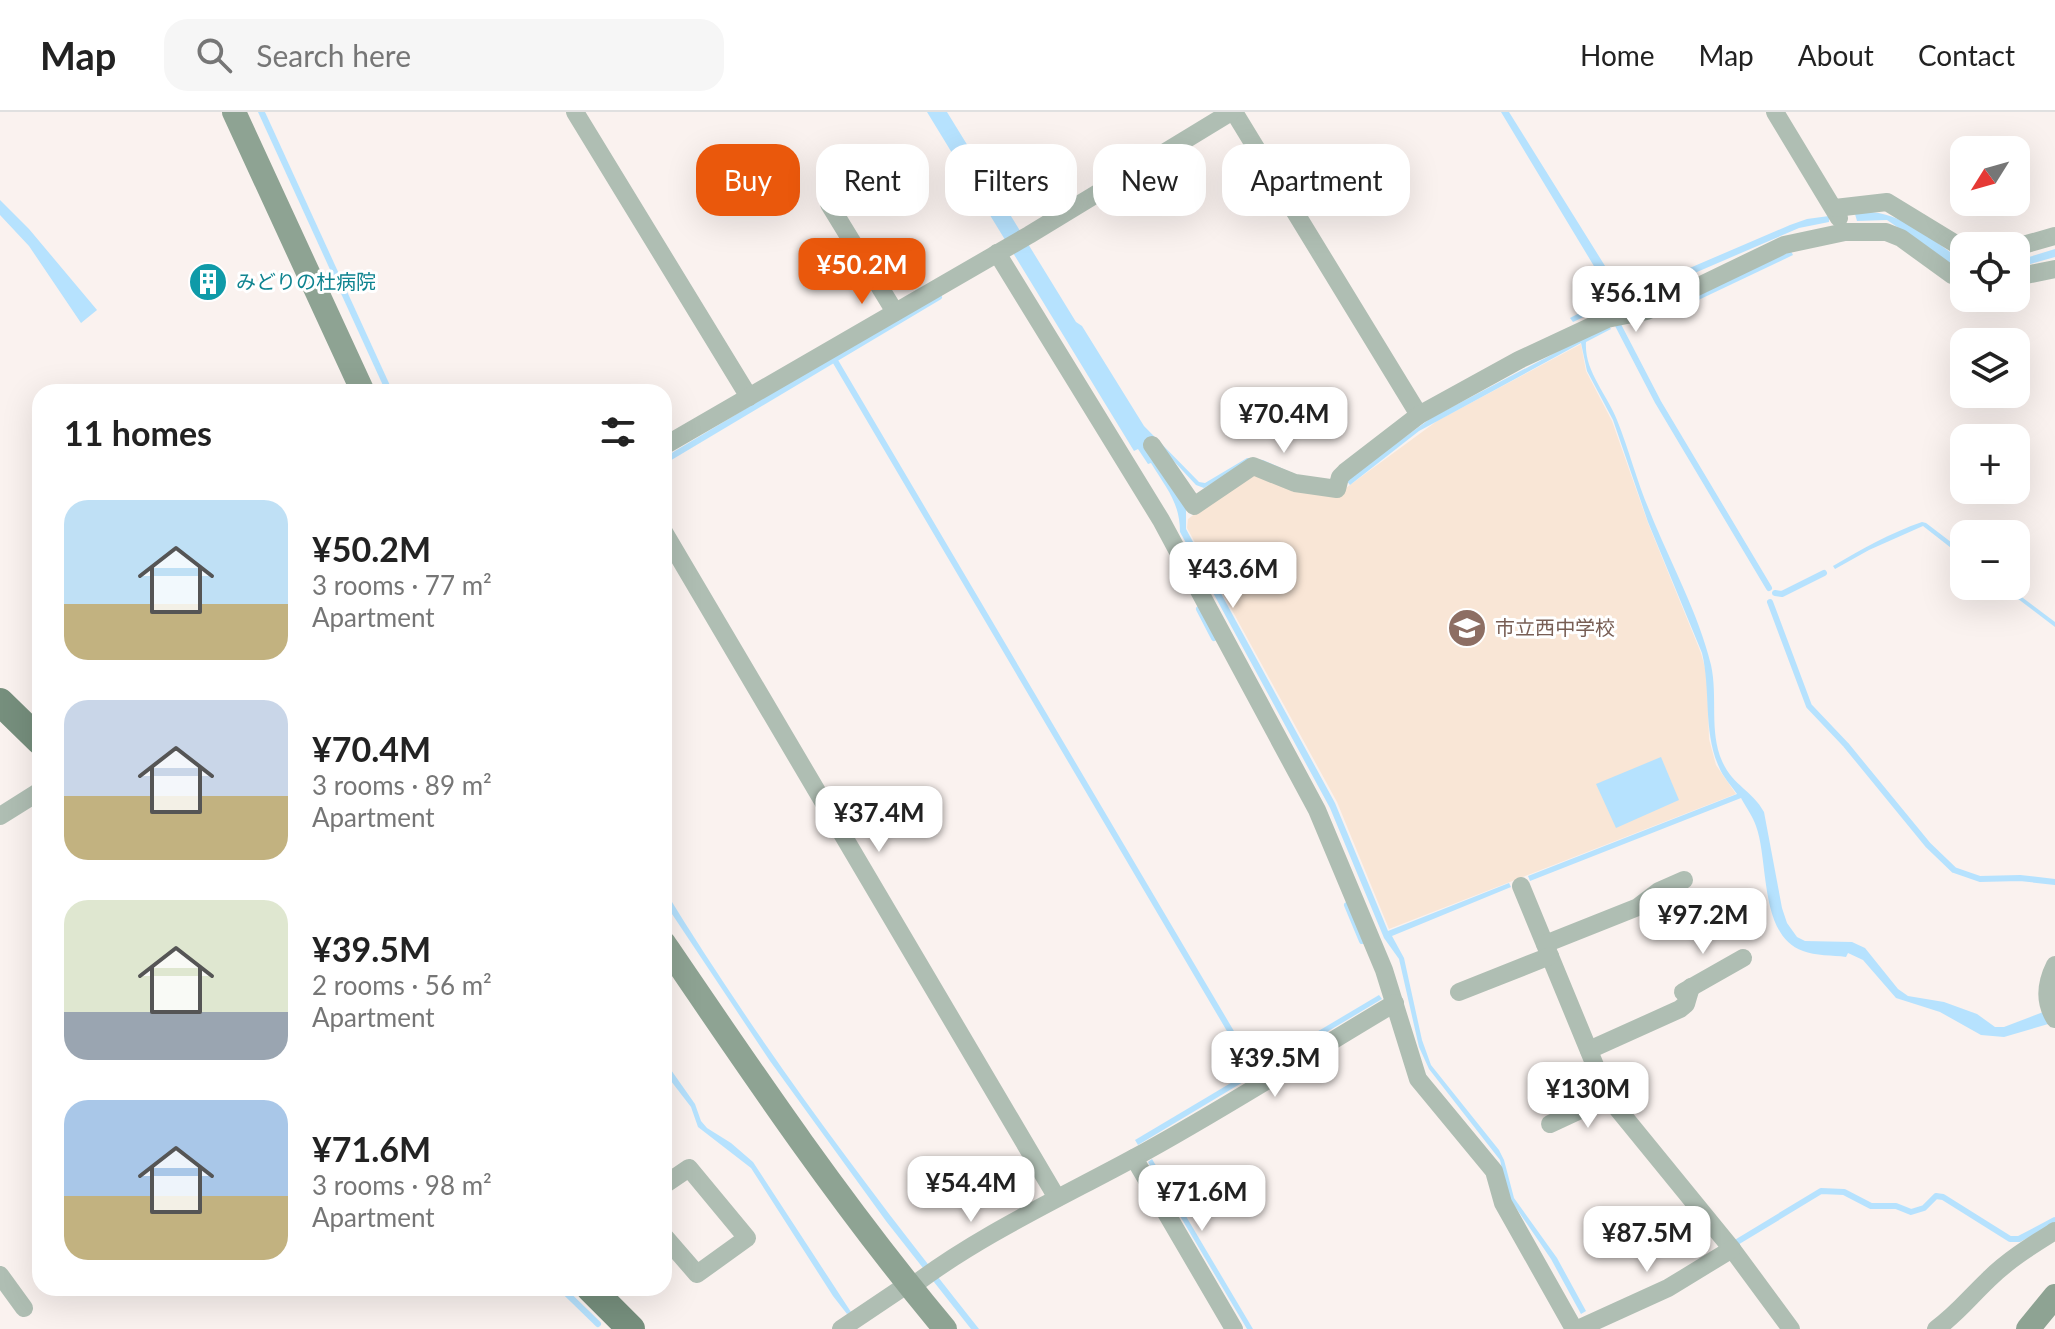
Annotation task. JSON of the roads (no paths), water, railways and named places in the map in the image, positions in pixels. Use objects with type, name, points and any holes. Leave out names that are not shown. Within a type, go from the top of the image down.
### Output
[{"type":"main road","points":[[0,702],[32,733]]},
{"type":"main road","points":[[596,1296],[617,1325]]},
{"type":"street","points":[[234,112],[359,384]]},
{"type":"street","points":[[575,112],[749,397]]},
{"type":"street","points":[[672,441],[1233,112],[1419,415]]},
{"type":"street","points":[[1775,112],[1835,208],[1845,232]]},
{"type":"street","points":[[1835,208],[1887,202],[1950,240]]},
{"type":"street","points":[[836,216],[895,312]]},
{"type":"street","points":[[1178,508],[1194,506],[1253,466],[1295,483],[1337,489],[1345,472],[1419,415],[1519,360],[1607,319],[1647,311],[1784,245],[1845,232],[1886,232],[1901,238],[1950,274]]},
{"type":"street","points":[[2030,243],[2055,236]]},
{"type":"street","points":[[997,253],[1178,508]]},
{"type":"street","points":[[2030,274],[2055,269]]},
{"type":"street","points":[[1152,445],[1317,810],[1384,970],[1418,1079],[1494,1171],[1503,1203],[1576,1329],[1668,1288],[1732,1249]]},
{"type":"street","points":[[672,546],[1057,1198]]},
{"type":"street","points":[[0,816],[32,796]]},
{"type":"street","points":[[1459,992],[1638,907],[1659,891],[1684,880]]},
{"type":"street","points":[[1521,886],[1608,1097],[1732,1249],[1791,1329]]},
{"type":"street","points":[[672,955],[747,1064],[909,1286],[945,1329]]},
{"type":"street","points":[[1589,1050],[1680,1009],[1686,1004],[1687,990],[1743,958]]},
{"type":"street","points":[[2052,1014],[2048,980],[2055,965]]},
{"type":"street","points":[[841,1329],[1057,1198],[1134,1158],[1395,1003]]},
{"type":"street","points":[[1550,1124],[1608,1097]]},
{"type":"street","points":[[1134,1158],[1234,1329]]},
{"type":"street","points":[[672,1180],[689,1168],[747,1238],[697,1274],[672,1245]]},
{"type":"street","points":[[1936,1329],[1959,1313],[1987,1281],[2019,1253],[2055,1231]]},
{"type":"street","points":[[0,1275],[24,1308]]},
{"type":"street","points":[[2028,1329],[2055,1296]]},
{"type":"water","points":[[258,112],[265,112],[389,384],[382,384]]},
{"type":"water","points":[[927,112],[947,112],[967,144],[947,144]]},
{"type":"water","points":[[1501,112],[1509,112],[1620,290],[1625,293],[1633,291],[1634,298],[1611,304],[1573,322],[1570,318],[1612,296]]},
{"type":"water","points":[[0,200],[29,229],[97,310],[81,323],[29,246],[0,215]]},
{"type":"water","points":[[1880,213],[1906,222],[1950,251],[1950,263],[1887,220],[1857,221],[1855,214]]},
{"type":"water","points":[[991,216],[1011,216],[1144,426],[1199,482],[1205,483],[1247,458],[1263,460],[1297,475],[1332,480],[1332,483],[1294,479],[1261,463],[1248,462],[1204,488],[1196,485],[1155,441],[1148,444],[1186,508],[1186,529],[1335,803],[1388,931],[1509,883],[1511,887],[1392,936],[1404,958],[1422,1040],[1431,1065],[1499,1150],[1514,1198],[1557,1258],[1586,1311],[1581,1314],[1551,1259],[1508,1195],[1500,1160],[1429,1069],[1419,1047],[1399,959],[1384,938],[1330,808],[1180,532],[1178,512],[1171,496],[1151,463],[1148,464],[1138,449],[1134,451]]},
{"type":"water","points":[[1829,216],[1829,222],[1799,228],[1646,294],[1643,288],[1790,225]]},
{"type":"water","points":[[2055,249],[2055,257],[2030,264],[2030,257]]},
{"type":"water","points":[[1791,251],[1793,255],[1671,313],[1668,309]]},
{"type":"water","points":[[1608,325],[1611,329],[1586,342],[1586,353],[1597,382],[1613,410],[1645,501],[1699,626],[1713,677],[1718,750],[1726,769],[1764,812],[1787,923],[1797,937],[1805,941],[1852,942],[1865,948],[1898,989],[1908,996],[1944,1002],[1977,1014],[1995,1027],[2004,1027],[2054,1008],[2055,1022],[2004,1037],[1981,1035],[1940,1012],[1896,998],[1863,960],[1848,953],[1846,957],[1808,953],[1789,943],[1772,914],[1756,826],[1741,798],[1530,881],[1528,876],[1737,794],[1714,754],[1702,653],[1648,522],[1613,420],[1587,371],[1581,343],[1419,431],[1350,485],[1346,480],[1431,418]]},
{"type":"water","points":[[1922,522],[1950,541],[1950,547],[1923,526],[1835,569],[1833,566],[1887,536]]},
{"type":"water","points":[[2019,600],[2026,600],[2055,622],[2055,627]]},
{"type":"water","points":[[1661,757],[1679,800],[1616,828],[1596,784]]},
{"type":"water","points":[[672,902],[737,1003],[815,1114],[979,1329],[971,1329],[886,1221],[770,1061],[672,914]]},
{"type":"water","points":[[1379,995],[1382,999],[1138,1145],[1135,1140]]},
{"type":"water","points":[[672,1071],[695,1104],[707,1128],[753,1162],[851,1312],[847,1314],[833,1296],[751,1168],[698,1127],[691,1107],[672,1082]]},
{"type":"water","points":[[1152,1159],[1253,1329],[1247,1329],[1148,1162]]},
{"type":"waterway","points":[[672,456],[939,297]]},
{"type":"waterway","points":[[1618,325],[1658,402],[1769,588]]},
{"type":"waterway","points":[[834,359],[1254,1071]]},
{"type":"waterway","points":[[1775,593],[1782,594],[1824,573]]},
{"type":"waterway","points":[[1770,602],[1809,706],[1846,745],[1928,845],[1954,870],[1980,879],[2020,878],[2055,882]]},
{"type":"waterway","points":[[1199,609],[1214,638]]},
{"type":"waterway","points":[[1347,905],[1362,941]]},
{"type":"waterway","points":[[1737,1242],[1821,1191],[1844,1192],[1871,1206],[1896,1206],[1911,1212],[1924,1208],[1936,1196],[1943,1197],[2010,1239],[2019,1239],[2055,1220]]},
{"type":"waterway","points":[[569,1296],[598,1324]]},
{"type":"place","name":"みどりの杜病院","points":[[208,282]]},
{"type":"place","name":"市立西中学校","points":[[1467,628]]}]
